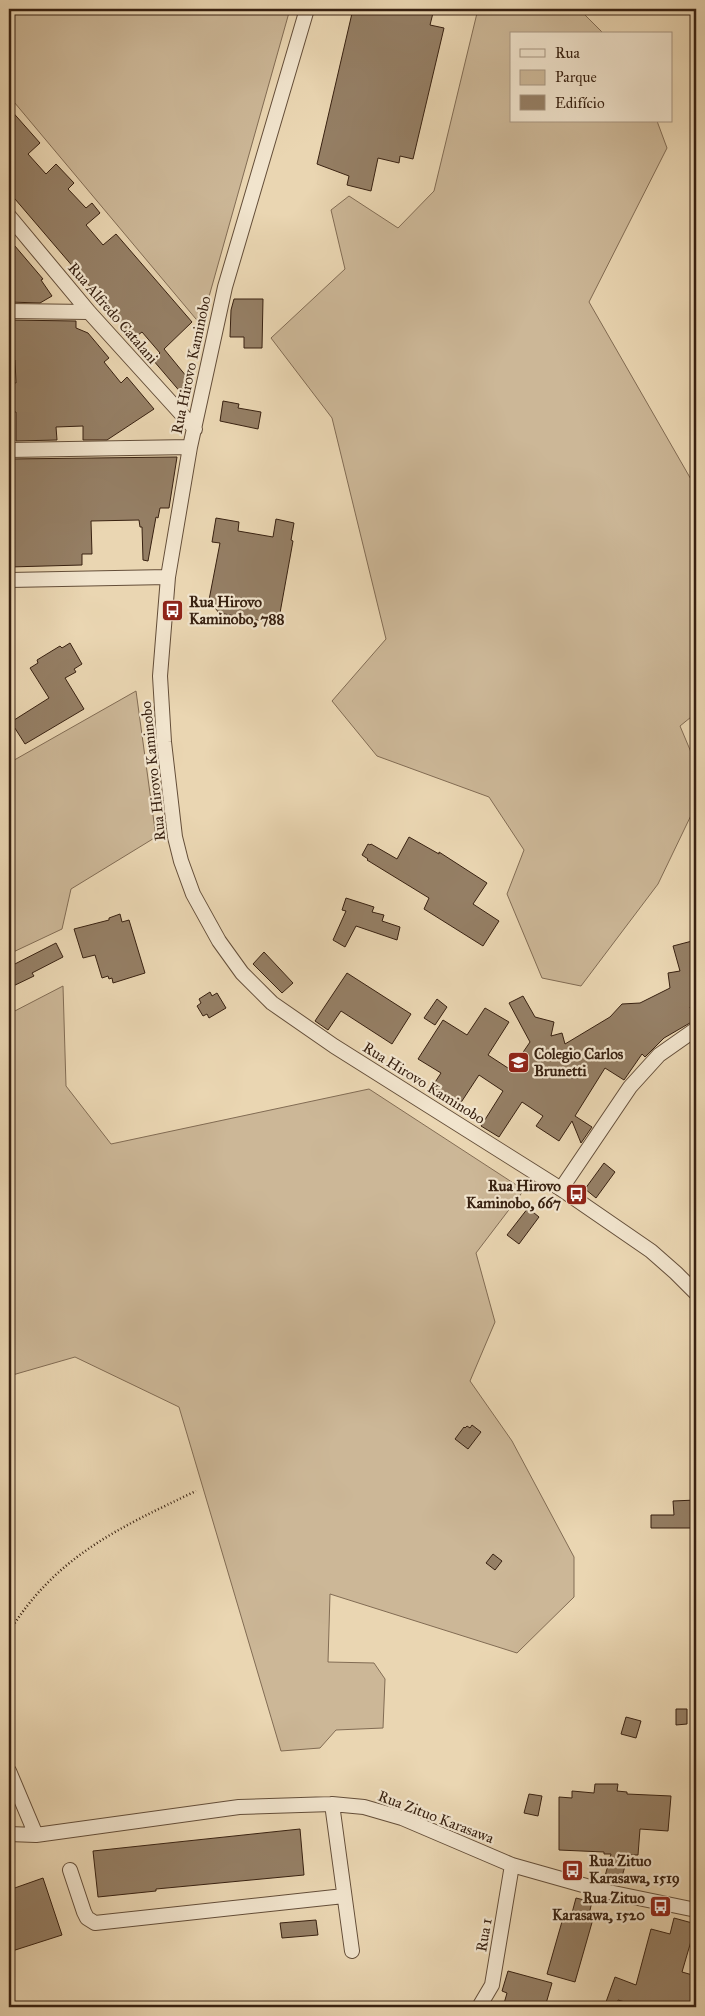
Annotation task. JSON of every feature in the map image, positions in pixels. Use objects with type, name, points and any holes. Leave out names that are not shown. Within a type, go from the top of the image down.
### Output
[{"type":"street","name":"Rua Hirovo Kaminobo","points":[[307,9],[225,288],[190,447],[168,577],[160,676],[164,742],[175,837],[180,861],[193,894],[218,941],[242,973],[272,1003],[334,1046],[561,1188],[650,1251],[696,1293]]},
{"type":"street","name":"Rua Alfredo Catalani","points":[[9,216],[89,312],[195,429]]},
{"type":"street","points":[[9,311],[89,312]]},
{"type":"street","points":[[9,450],[190,447]]},
{"type":"street","points":[[9,580],[168,577]]},
{"type":"street","points":[[561,1188],[639,1076],[659,1055],[696,1029]]},
{"type":"street","points":[[9,1771],[36,1835]]},
{"type":"street","points":[[332,1804],[352,1951]]},
{"type":"street","name":"Rua Zituo Karasawa","points":[[9,1834],[36,1835],[239,1807],[332,1804],[364,1808],[402,1818],[512,1865],[604,1891],[696,1910]]},
{"type":"street","name":"Rua 1","points":[[480,2007],[492,1985],[512,1865]]},
{"type":"street","points":[[70,1870],[84,1912],[87,1918],[95,1923],[344,1896]]},
{"type":"path","points":[[9,1632],[30,1599],[78,1554],[118,1529],[196,1491]]},
{"type":"green space","points":[[9,9],[290,9],[201,325],[9,96]]},
{"type":"green space","points":[[478,9],[579,9],[602,32],[510,32],[510,122],[657,122],[667,148],[589,302],[696,488],[696,713],[680,726],[696,764],[696,805],[658,884],[581,986],[542,978],[507,894],[524,850],[489,797],[377,756],[332,701],[386,639],[332,418],[271,338],[345,269],[331,210],[349,196],[398,228],[434,191]]},
{"type":"green space","points":[[136,691],[156,837],[71,889],[62,929],[9,954],[9,763]]},
{"type":"green space","points":[[63,986],[66,1086],[111,1144],[369,1089],[524,1190],[476,1253],[495,1322],[470,1381],[512,1441],[574,1557],[574,1597],[517,1653],[330,1594],[328,1662],[374,1663],[385,1679],[383,1728],[336,1730],[320,1748],[281,1751],[179,1407],[75,1357],[9,1376],[9,1014]]},
{"type":"building","points":[[353,9],[434,9],[430,25],[444,28],[413,159],[400,156],[399,163],[378,158],[371,191],[347,185],[349,176],[317,164]]},
{"type":"building","points":[[9,108],[40,143],[28,154],[46,174],[56,164],[74,183],[68,189],[86,208],[92,203],[100,213],[86,225],[103,245],[116,234],[192,322],[164,349],[191,382],[188,401],[153,360],[160,353],[142,332],[134,338],[9,192]]},
{"type":"building","points":[[9,239],[43,279],[41,280],[52,296],[40,303],[9,302]]},
{"type":"building","points":[[234,299],[263,299],[262,348],[244,348],[244,337],[230,337],[231,310]]},
{"type":"building","points":[[9,320],[76,321],[76,328],[88,333],[109,358],[104,362],[121,383],[127,377],[154,409],[107,440],[83,440],[83,426],[56,427],[57,440],[16,441],[16,412],[9,412],[9,382],[16,383],[15,360],[9,360]]},
{"type":"building","points":[[223,401],[239,404],[238,408],[261,412],[258,429],[220,421]]},
{"type":"building","points":[[177,457],[169,508],[160,508],[158,518],[156,517],[148,561],[143,560],[142,527],[140,527],[139,520],[91,521],[92,554],[82,554],[82,565],[9,567],[9,459]]},
{"type":"building","points":[[216,518],[239,522],[238,531],[273,537],[276,519],[294,523],[291,540],[293,541],[278,624],[219,613],[209,600],[220,543],[212,542]]},
{"type":"building","points":[[70,643],[82,664],[74,669],[76,672],[65,678],[84,709],[25,744],[11,722],[49,698],[30,668],[38,663],[37,660],[60,646],[62,648]]},
{"type":"building","points":[[409,837],[439,854],[439,852],[487,883],[473,904],[499,921],[483,946],[424,909],[429,898],[367,860],[362,855],[368,844],[371,844],[397,859]]},
{"type":"building","points":[[346,898],[374,907],[372,912],[384,915],[382,921],[400,927],[397,940],[356,926],[345,947],[333,940],[346,911],[342,910]]},
{"type":"building","points":[[120,914],[122,922],[129,920],[145,973],[113,983],[112,978],[109,979],[108,976],[102,978],[95,955],[83,958],[74,929],[109,920],[109,918]]},
{"type":"building","points":[[696,940],[696,1006],[690,1007],[695,1020],[664,1038],[645,1057],[642,1054],[624,1080],[605,1068],[575,1116],[592,1127],[581,1143],[572,1121],[559,1141],[536,1126],[543,1116],[522,1102],[499,1137],[481,1126],[503,1091],[479,1075],[460,1104],[432,1087],[441,1073],[418,1059],[443,1020],[467,1035],[485,1008],[509,1022],[488,1055],[511,1070],[530,1042],[509,1003],[523,996],[535,1017],[554,1022],[551,1036],[562,1033],[565,1044],[610,1017],[622,1004],[640,1003],[670,988],[668,973],[680,971],[673,946]]},
{"type":"building","points":[[56,943],[63,957],[32,973],[34,976],[9,988],[9,967]]},
{"type":"building","points":[[264,952],[293,983],[282,993],[253,964]]},
{"type":"building","points":[[347,973],[411,1014],[392,1044],[341,1011],[328,1030],[315,1021]]},
{"type":"building","points":[[210,992],[212,996],[217,993],[226,1008],[209,1018],[207,1014],[203,1016],[197,1006],[201,1003],[199,999]]},
{"type":"building","points":[[437,999],[447,1007],[435,1025],[424,1018]]},
{"type":"building","points":[[604,1163],[615,1172],[596,1198],[585,1189]]},
{"type":"building","points":[[528,1208],[539,1217],[519,1244],[507,1235]]},
{"type":"building","points":[[472,1425],[481,1432],[468,1449],[455,1439],[464,1427],[470,1428]]},
{"type":"building","points":[[696,1500],[696,1528],[651,1528],[651,1515],[674,1515],[673,1501]]},
{"type":"building","points":[[493,1554],[502,1561],[495,1570],[486,1563]]},
{"type":"building","points":[[676,1709],[687,1709],[687,1724],[676,1725]]},
{"type":"building","points":[[626,1717],[641,1721],[636,1738],[621,1734]]},
{"type":"building","points":[[595,1784],[618,1784],[617,1791],[627,1792],[627,1794],[671,1796],[668,1831],[640,1829],[638,1855],[628,1855],[620,1884],[604,1880],[611,1854],[559,1850],[559,1797],[572,1798],[572,1791],[594,1793]]},
{"type":"building","points":[[529,1794],[542,1796],[538,1816],[524,1813]]},
{"type":"building","points":[[300,1829],[304,1875],[156,1889],[156,1891],[98,1897],[93,1851]]},
{"type":"building","points":[[43,1878],[62,1935],[9,1952],[9,1890]]},
{"type":"building","points":[[576,1898],[592,1902],[588,1918],[593,1919],[575,1982],[547,1974],[565,1911],[572,1913]]},
{"type":"building","points":[[674,1918],[696,1924],[682,1972],[696,1976],[696,2007],[676,2003],[675,2007],[642,2007],[618,2000],[617,2005],[606,2002],[615,1977],[636,1985],[651,1929],[670,1934]]},
{"type":"building","points":[[316,1920],[318,1935],[282,1938],[280,1923]]},
{"type":"building","points":[[508,1971],[552,1983],[545,2007],[503,2007],[507,1993],[502,1991]]},
{"type":"place","name":"Rua Hirovo Kaminobo, 788","points":[[173,611]]},
{"type":"place","name":"Colegio Carlos Brunetti","points":[[518,1063]]},
{"type":"place","name":"Rua Hirovo Kaminobo, 667","points":[[577,1195]]},
{"type":"place","name":"Rua Zituo Karasawa, 1519","points":[[573,1870]]},
{"type":"place","name":"Rua Zituo Karasawa, 1520","points":[[661,1907]]}]
